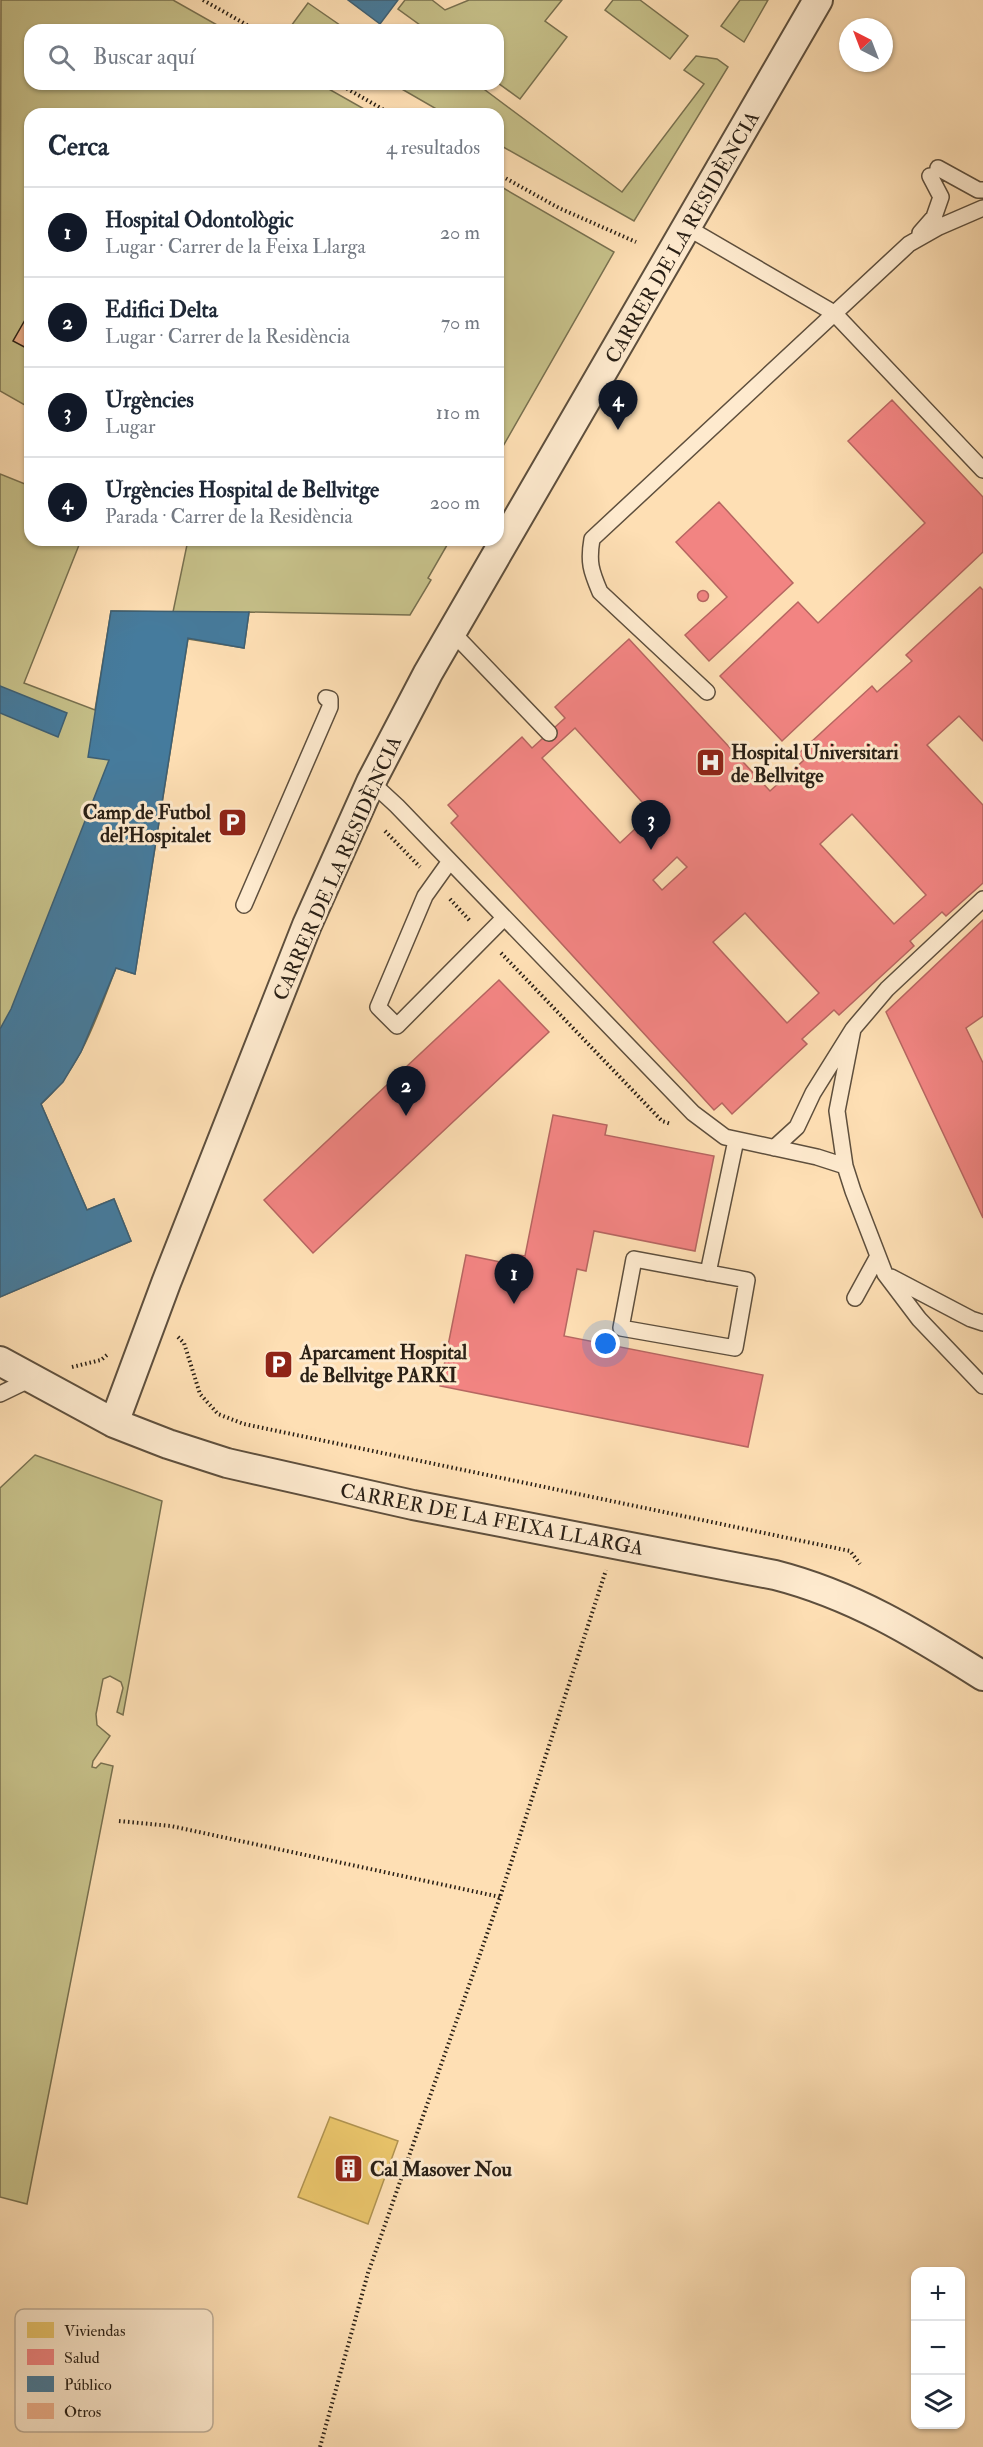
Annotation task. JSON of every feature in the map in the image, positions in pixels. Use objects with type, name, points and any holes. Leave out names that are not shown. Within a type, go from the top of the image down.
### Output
[{"type":"street","name":"CARRER DE LA RESIDÈNCIA","points":[[504,543],[818,0]]},
{"type":"street","name":"CARRER DE LA RESIDÈNCIA","points":[[114,1423],[166,1283],[307,925],[371,782],[452,632],[502,546]]},
{"type":"street","name":"CARRER DE LA FEIXA LLARGA","points":[[0,1361],[114,1423],[168,1444],[258,1471],[413,1505],[775,1575],[806,1583],[879,1613],[983,1676]]},
{"type":"lane","points":[[707,692],[600,592],[590,570],[589,556],[592,539],[909,244],[934,217],[941,197],[934,172],[983,190]]},
{"type":"lane","points":[[909,244],[939,227],[983,208]]},
{"type":"lane","points":[[688,228],[834,313],[983,470]]},
{"type":"lane","points":[[452,632],[549,733]]},
{"type":"lane","points":[[244,905],[330,707],[330,699],[326,698]]},
{"type":"lane","points":[[371,782],[693,1113],[725,1137],[817,1157],[845,1166]]},
{"type":"lane","points":[[450,861],[425,896],[378,1007],[397,1026],[504,918]]},
{"type":"lane","points":[[774,1148],[797,1127],[813,1093],[853,1029],[887,989],[983,899]]},
{"type":"lane","points":[[853,1029],[837,1111],[845,1166],[885,1274],[919,1319],[983,1386]]},
{"type":"lane","points":[[708,1273],[736,1140]]},
{"type":"lane","points":[[855,1298],[878,1256]]},
{"type":"lane","points":[[634,1259],[708,1273],[747,1280],[735,1348],[621,1328],[634,1259]]},
{"type":"lane","points":[[885,1274],[970,1319],[983,1323]]},
{"type":"lane","points":[[0,1394],[31,1379]]},
{"type":"path","points":[[202,0],[245,24]]},
{"type":"path","points":[[349,90],[381,108]]},
{"type":"path","points":[[504,177],[559,208],[636,242]]},
{"type":"path","name":"CARRER DE LA FEIXA LLARGA","points":[[178,1336],[184,1343],[200,1394],[218,1414],[244,1424],[850,1551],[860,1564]]},
{"type":"path","points":[[69,1367],[101,1360],[114,1350]]},
{"type":"path","points":[[320,2447],[368,2272],[500,1897],[614,1544]]},
{"type":"path","points":[[119,1821],[171,1826],[500,1897]]},
{"type":"shaded area","points":[[1,0],[173,0],[215,24],[24,24],[24,90],[331,90],[362,108],[24,108],[24,405],[0,391]]},
{"type":"shaded area","points":[[405,0],[432,0],[445,10],[469,0],[562,0],[545,21],[567,37],[520,99],[504,87],[504,24],[419,24],[398,9]]},
{"type":"shaded area","points":[[613,0],[640,0],[688,36],[670,59],[605,10]]},
{"type":"shaded area","points":[[740,0],[768,0],[744,42],[721,26]]},
{"type":"shaded area","points":[[308,3],[338,24],[292,24]]},
{"type":"shaded area","points":[[696,56],[717,59],[728,67],[634,221],[504,147],[504,108],[435,108],[403,90],[485,90],[622,192],[704,84],[684,70]]},
{"type":"shaded area","points":[[504,188],[614,252],[504,444]]},
{"type":"shaded area","points":[[0,474],[24,484],[24,546],[79,546],[24,683],[95,710],[111,611],[173,612],[187,546],[447,546],[428,578],[431,580],[410,615],[249,612],[244,648],[188,639],[135,974],[116,968],[77,1058],[67,1075],[41,1104],[87,1210],[114,1199],[131,1241],[0,1297]]},
{"type":"shaded area","points":[[35,1455],[162,1501],[123,1715],[117,1712],[123,1688],[121,1682],[110,1676],[103,1679],[96,1714],[97,1725],[110,1736],[93,1761],[92,1767],[96,1768],[101,1763],[113,1766],[27,2204],[0,2197],[0,1488]]},
{"type":"building: Viviendas","name":"Cal Masover Nou","points":[[330,2117],[398,2141],[368,2224],[298,2197]]},
{"type":"building: Salud","points":[[892,400],[983,497],[983,552],[782,741],[720,676],[798,602],[818,623],[925,523],[848,441]]},
{"type":"building: Salud","points":[[719,502],[793,583],[709,661],[685,635],[727,597],[676,542]]},
{"type":"building: Salud","points":[[980,587],[983,590],[983,741],[959,716],[927,745],[983,805],[983,883],[946,916],[942,912],[910,941],[914,946],[839,1015],[834,1010],[802,1039],[807,1044],[732,1114],[722,1103],[714,1110],[451,823],[458,816],[448,805],[522,737],[532,748],[565,718],[555,707],[629,639],[770,791],[804,760],[798,754],[872,686],[877,692],[912,661],[906,655]],"holes":[[[575,728],[652,813],[620,843],[542,758]],[[852,814],[926,895],[894,924],[820,844]],[[677,857],[687,867],[662,890],[653,880]],[[745,913],[819,993],[787,1023],[713,942]]]},
{"type":"building: Salud","points":[[703,590],[709,596],[703,602],[697,596]]},
{"type":"building: Salud","points":[[983,920],[983,1016],[966,1028],[983,1063],[983,1218],[886,1012]]},
{"type":"building: Salud","points":[[499,980],[549,1032],[313,1253],[264,1200]]},
{"type":"building: Salud","points":[[553,1115],[607,1125],[605,1135],[714,1156],[695,1251],[594,1231],[586,1271],[577,1269],[564,1336],[763,1375],[748,1447],[440,1386],[466,1255],[510,1264],[512,1254],[525,1256]]},
{"type":"building: Público","points":[[348,0],[398,0],[380,24]]},
{"type":"building: Público","points":[[111,611],[249,612],[244,648],[188,638],[135,974],[116,968],[81,1052],[63,1082],[41,1104],[87,1210],[114,1199],[131,1241],[0,1297],[0,1029],[11,1009],[109,760],[88,757]]},
{"type":"building: Público","points":[[0,686],[67,713],[58,737],[0,713]]},
{"type":"building: Otros","points":[[24,322],[24,347],[13,341]]},
{"type":"place","name":"Urgències Hospital de Bellvitge","points":[[618,430]]},
{"type":"place","name":"Hospital Universitari de Bellvitge","points":[[710,763]]},
{"type":"place","name":"Camp de Futbol del'Hospitalet","points":[[232,823]]},
{"type":"place","name":"Urgències","points":[[651,850]]},
{"type":"place","name":"Edifici Delta","points":[[406,1116]]},
{"type":"place","name":"Hospital Odontològic","points":[[514,1304]]},
{"type":"place","name":"Aparcament Hospital de Bellvitge PARKI","points":[[279,1364]]},
{"type":"place","name":"Cal Masover Nou","points":[[349,2169]]}]
